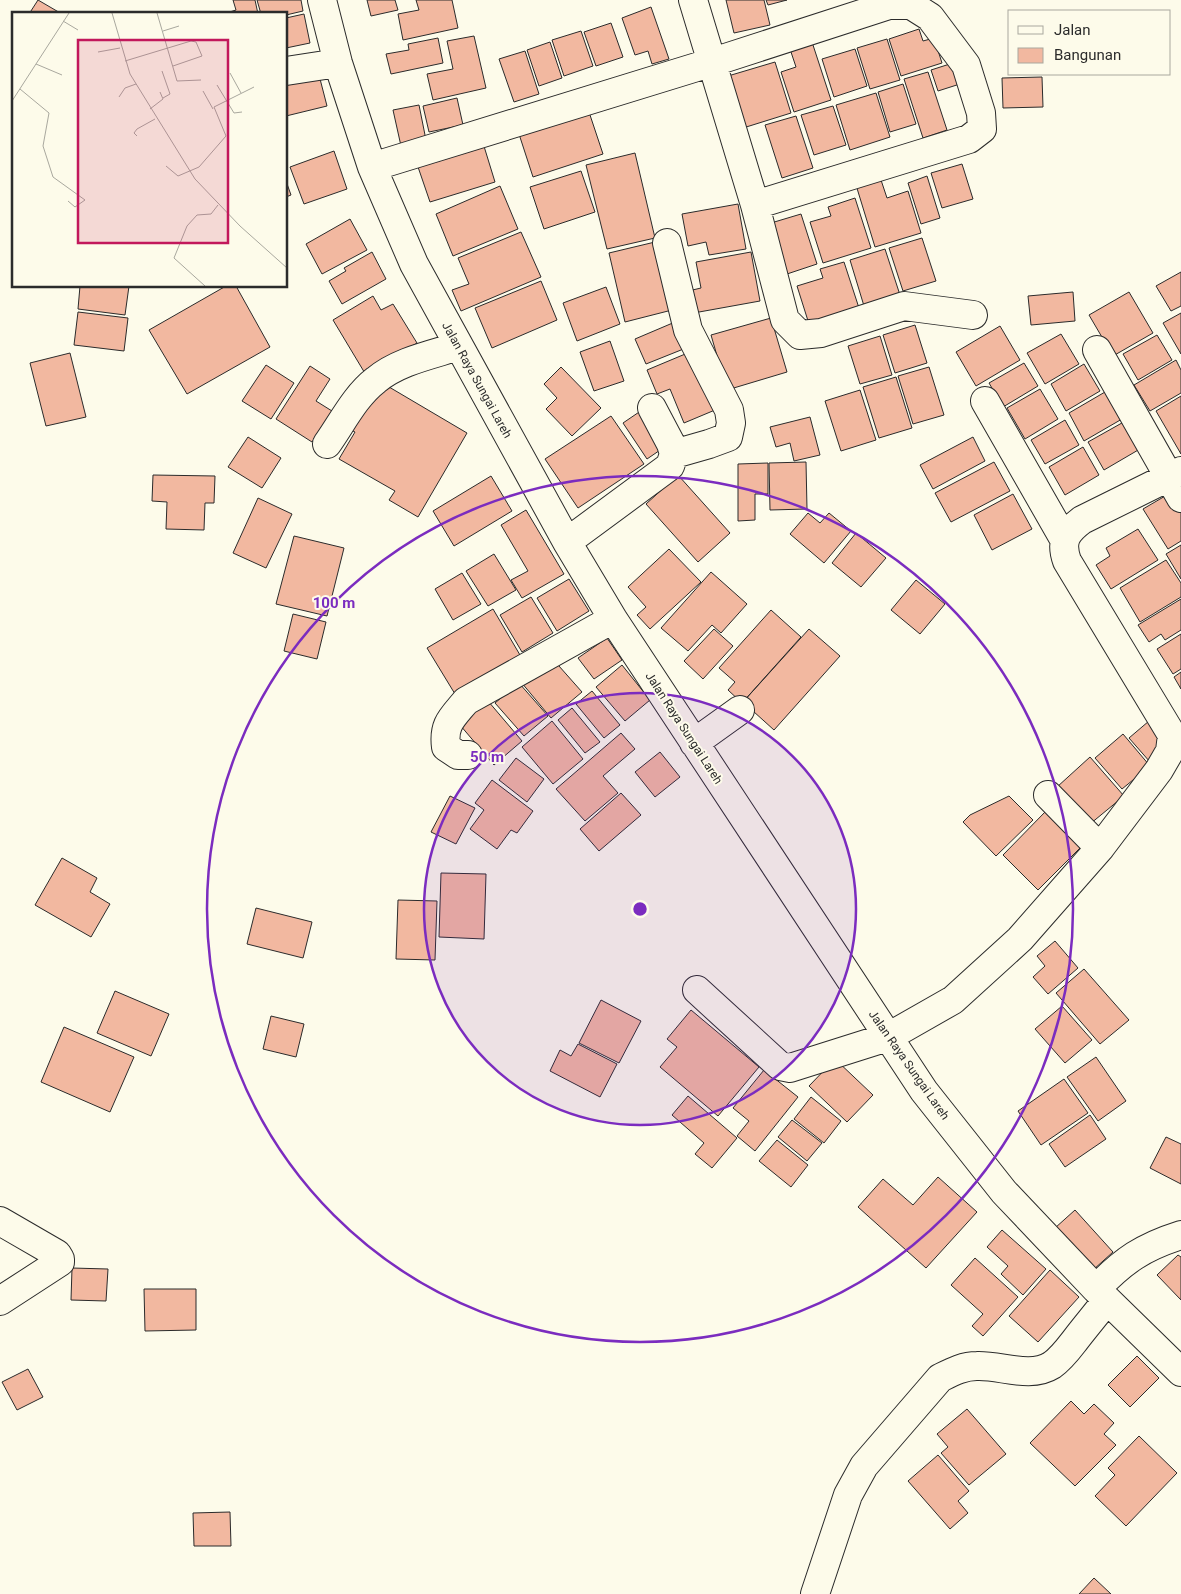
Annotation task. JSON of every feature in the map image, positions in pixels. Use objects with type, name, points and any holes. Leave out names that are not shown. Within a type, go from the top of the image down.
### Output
[{"type":"street","name":"Jalan Raya Sungai Lareh","points":[[322,0],[338,64],[372,167],[414,264],[567,542],[613,619],[924,1091],[1004,1192],[1102,1294],[1181,1372]]},
{"type":"street","points":[[693,0],[755,205],[785,320],[800,335],[822,333],[904,306],[973,315]]},
{"type":"street","points":[[372,167],[713,62],[889,5],[911,5],[930,16],[966,65],[981,113],[982,128],[969,139],[755,205]]},
{"type":"street","points":[[288,71],[338,64]]},
{"type":"street","points":[[667,243],[688,330],[730,410],[731,423],[728,437],[674,454]]},
{"type":"street","points":[[327,444],[359,397],[376,380],[398,366],[459,346]]},
{"type":"street","points":[[697,990],[784,1068],[790,1068],[888,1037],[953,1000],[1020,939],[1100,848],[1159,770],[1170,751],[1172,735],[1067,561],[1063,550],[1064,539],[1072,527],[1082,520],[1177,482],[1098,350]]},
{"type":"street","points":[[985,401],[1064,539]]},
{"type":"street","points":[[567,542],[670,466],[674,454],[671,444],[652,408]]},
{"type":"street","points":[[468,755],[458,755],[446,747],[444,733],[451,720],[466,701],[613,619]]},
{"type":"street","points":[[694,743],[740,710]]},
{"type":"street","points":[[1048,795],[1100,848]]},
{"type":"street","points":[[0,1221],[57,1254],[60,1259],[60,1262],[0,1301]]},
{"type":"street","points":[[815,1594],[848,1495],[864,1466],[940,1378],[956,1370],[975,1366],[992,1366],[1029,1372],[1041,1370],[1052,1365],[1062,1356],[1102,1294],[1115,1269],[1129,1258],[1159,1242],[1181,1235]]},
{"type":"building","points":[[38,0],[59,12],[30,12]]},
{"type":"building","points":[[233,0],[255,0],[258,12],[230,12],[236,10]]},
{"type":"building","points":[[257,0],[301,0],[303,11],[288,15],[288,12],[260,12]]},
{"type":"building","points":[[367,0],[395,0],[398,10],[371,16]]},
{"type":"building","points":[[416,0],[452,0],[458,28],[403,40],[398,14],[419,10]]},
{"type":"building","points":[[726,0],[764,0],[770,25],[734,33]]},
{"type":"building","points":[[766,0],[787,0],[768,5]]},
{"type":"building","points":[[651,7],[669,59],[652,64],[648,51],[635,55],[622,18]]},
{"type":"building","points":[[304,14],[310,43],[288,48],[288,18]]},
{"type":"building","points":[[611,23],[623,57],[596,66],[584,32]]},
{"type":"building","points":[[919,29],[923,41],[934,38],[942,63],[901,76],[889,39]]},
{"type":"building","points":[[581,31],[593,66],[564,76],[552,40]]},
{"type":"building","points":[[474,36],[486,88],[433,100],[427,74],[453,69],[447,41]]},
{"type":"building","points":[[438,38],[443,63],[391,74],[386,54],[409,50],[408,44]]},
{"type":"building","points":[[887,39],[900,80],[870,89],[857,48]]},
{"type":"building","points":[[550,42],[562,78],[539,86],[527,50]]},
{"type":"building","points":[[812,42],[831,100],[794,112],[781,72],[796,67],[790,49]]},
{"type":"building","points":[[855,49],[867,86],[834,97],[822,59]]},
{"type":"building","points":[[525,51],[539,94],[514,102],[499,59]]},
{"type":"building","points":[[775,62],[791,113],[743,128],[728,76]]},
{"type":"building","points":[[956,62],[963,83],[938,91],[931,70]]},
{"type":"building","points":[[928,72],[947,130],[923,138],[904,79]]},
{"type":"building","points":[[319,75],[327,106],[288,116],[288,83]]},
{"type":"building","points":[[1042,77],[1043,107],[1003,108],[1002,78]]},
{"type":"building","points":[[903,84],[916,124],[890,132],[878,92]]},
{"type":"building","points":[[876,93],[890,137],[850,150],[836,105]]},
{"type":"building","points":[[457,98],[463,125],[429,132],[423,106]]},
{"type":"building","points":[[419,105],[426,140],[401,146],[393,110]]},
{"type":"building","points":[[833,106],[846,145],[814,155],[801,115]]},
{"type":"building","points":[[588,109],[603,154],[533,177],[518,131]]},
{"type":"building","points":[[796,116],[813,168],[782,178],[765,125]]},
{"type":"building","points":[[483,143],[495,182],[430,202],[417,164]]},
{"type":"building","points":[[334,151],[347,189],[304,204],[290,167]]},
{"type":"building","points":[[635,153],[655,238],[607,249],[586,165]]},
{"type":"building","points":[[962,164],[973,199],[942,208],[931,173]]},
{"type":"building","points":[[581,171],[595,212],[544,229],[530,187]]},
{"type":"building","points":[[927,176],[940,218],[921,224],[908,183]]},
{"type":"building","points":[[880,177],[887,198],[908,191],[921,233],[875,247],[856,185]]},
{"type":"building","points":[[500,186],[518,229],[453,256],[436,214]]},
{"type":"building","points":[[855,198],[871,248],[823,263],[810,222],[831,216],[828,207]]},
{"type":"building","points":[[738,204],[746,249],[709,255],[706,242],[688,246],[682,214]]},
{"type":"building","points":[[801,214],[817,264],[787,274],[771,223]]},
{"type":"building","points":[[350,219],[367,250],[322,274],[306,244]]},
{"type":"building","points":[[521,232],[541,277],[461,311],[452,290],[469,284],[458,258]]},
{"type":"building","points":[[922,238],[936,281],[903,291],[889,248]]},
{"type":"building","points":[[655,242],[672,310],[625,322],[609,253]]},
{"type":"building","points":[[885,249],[900,295],[864,306],[850,260]]},
{"type":"building","points":[[372,252],[386,279],[342,304],[329,281],[346,271],[344,268]]},
{"type":"building","points":[[751,252],[760,301],[688,314],[684,292],[701,288],[696,262]]},
{"type":"building","points":[[844,262],[859,308],[809,324],[797,286],[823,278],[820,269]]},
{"type":"building","points":[[1181,272],[1181,306],[1171,311],[1156,286]]},
{"type":"building","points":[[541,281],[557,320],[492,348],[475,308]]},
{"type":"building","points":[[606,287],[620,324],[577,341],[563,303]]},
{"type":"building","points":[[80,288],[129,288],[125,315],[78,309]]},
{"type":"building","points":[[222,288],[237,288],[270,347],[187,394],[149,330]]},
{"type":"building","points":[[1073,292],[1075,321],[1031,325],[1028,296]]},
{"type":"building","points":[[1129,292],[1153,333],[1113,356],[1089,315]]},
{"type":"building","points":[[373,296],[381,310],[393,304],[417,343],[366,375],[333,320]]},
{"type":"building","points":[[78,312],[128,318],[124,351],[74,345]]},
{"type":"building","points":[[1181,313],[1181,354],[1163,323]]},
{"type":"building","points":[[771,318],[787,372],[727,390],[711,335]]},
{"type":"building","points":[[675,322],[686,348],[646,364],[635,339]]},
{"type":"building","points":[[915,325],[927,363],[895,373],[883,335]]},
{"type":"building","points":[[1000,326],[1020,360],[976,386],[956,352]]},
{"type":"building","points":[[1061,334],[1079,364],[1045,384],[1027,353]]},
{"type":"building","points":[[1157,335],[1172,360],[1138,380],[1123,354]]},
{"type":"building","points":[[880,336],[892,375],[860,384],[848,346]]},
{"type":"building","points":[[610,341],[624,381],[594,391],[580,352]]},
{"type":"building","points":[[690,352],[715,410],[684,423],[670,389],[657,394],[647,370]]},
{"type":"building","points":[[70,353],[86,417],[46,426],[30,363]]},
{"type":"building","points":[[1176,360],[1181,370],[1181,393],[1150,411],[1134,385]]},
{"type":"building","points":[[1024,363],[1038,386],[1003,407],[989,383]]},
{"type":"building","points":[[1084,364],[1100,391],[1066,411],[1051,384]]},
{"type":"building","points":[[266,365],[294,383],[271,419],[242,401]]},
{"type":"building","points":[[310,366],[330,379],[316,401],[332,411],[312,442],[276,419]]},
{"type":"building","points":[[561,367],[601,408],[572,436],[546,409],[557,398],[544,384]]},
{"type":"building","points":[[929,367],[944,415],[913,424],[898,376]]},
{"type":"building","points":[[896,377],[912,428],[879,438],[863,387]]},
{"type":"building","points":[[384,384],[467,433],[418,517],[389,500],[395,491],[339,459],[355,432],[347,428],[364,398],[372,403]]},
{"type":"building","points":[[1040,389],[1058,419],[1025,439],[1007,408]]},
{"type":"building","points":[[860,390],[876,440],[841,451],[825,401]]},
{"type":"building","points":[[1105,392],[1122,419],[1084,441],[1069,413]]},
{"type":"building","points":[[1181,396],[1181,454],[1156,411]]},
{"type":"building","points":[[645,408],[669,444],[647,459],[623,423]]},
{"type":"building","points":[[611,416],[644,464],[578,508],[545,459]]},
{"type":"building","points":[[810,417],[820,455],[794,461],[790,443],[776,447],[770,427]]},
{"type":"building","points":[[1129,419],[1145,446],[1104,470],[1088,442]]},
{"type":"building","points":[[1065,420],[1079,445],[1045,464],[1031,440]]},
{"type":"building","points":[[248,437],[281,458],[262,488],[228,467]]},
{"type":"building","points":[[973,437],[985,461],[933,489],[920,465]]},
{"type":"building","points":[[1083,447],[1099,475],[1065,495],[1049,467]]},
{"type":"building","points":[[806,462],[807,509],[770,510],[769,463]]},
{"type":"building","points":[[994,462],[1010,491],[951,522],[935,493]]},
{"type":"building","points":[[768,463],[768,494],[755,494],[755,520],[738,521],[738,464]]},
{"type":"building","points":[[153,475],[215,476],[214,503],[205,503],[204,530],[166,529],[167,502],[152,501]]},
{"type":"building","points":[[678,475],[730,533],[698,562],[646,504]]},
{"type":"building","points":[[491,476],[512,511],[454,546],[433,511]]},
{"type":"building","points":[[1172,492],[1181,506],[1181,541],[1168,549],[1143,509]]},
{"type":"building","points":[[1013,494],[1032,529],[992,550],[974,515]]},
{"type":"building","points":[[258,498],[292,514],[266,568],[233,553]]},
{"type":"building","points":[[526,510],[564,574],[522,598],[511,580],[528,571],[501,525]]},
{"type":"building","points":[[808,513],[820,523],[829,513],[851,531],[824,563],[790,534]]},
{"type":"building","points":[[1138,529],[1158,560],[1111,589],[1096,565],[1110,556],[1106,548]]},
{"type":"building","points":[[856,533],[886,558],[861,587],[832,563]]},
{"type":"building","points":[[294,536],[344,548],[327,616],[276,604]]},
{"type":"building","points":[[1181,545],[1181,579],[1166,554]]},
{"type":"building","points":[[669,549],[701,582],[650,629],[637,615],[646,607],[628,587]]},
{"type":"building","points":[[494,554],[516,590],[488,606],[466,571]]},
{"type":"building","points":[[1166,560],[1181,583],[1181,597],[1140,622],[1120,588]]},
{"type":"building","points":[[711,572],[747,604],[721,633],[712,625],[688,651],[661,628]]},
{"type":"building","points":[[462,573],[481,604],[453,620],[435,589]]},
{"type":"building","points":[[569,579],[589,611],[557,631],[537,598]]},
{"type":"building","points":[[916,580],[945,604],[920,634],[891,610]]},
{"type":"building","points":[[531,597],[553,633],[522,652],[500,615]]},
{"type":"building","points":[[1181,599],[1181,630],[1165,640],[1161,634],[1149,642],[1138,625]]},
{"type":"building","points":[[493,609],[520,655],[455,694],[427,648]]},
{"type":"building","points":[[771,610],[801,637],[742,703],[728,690],[735,682],[719,668]]},
{"type":"building","points":[[293,614],[326,622],[317,659],[284,651]]},
{"type":"building","points":[[714,629],[733,646],[703,679],[684,661]]},
{"type":"building","points":[[809,629],[840,656],[774,730],[743,702]]},
{"type":"building","points":[[1181,634],[1181,669],[1173,674],[1157,649]]},
{"type":"building","points":[[607,638],[622,660],[594,679],[578,658]]},
{"type":"building","points":[[551,657],[582,692],[551,718],[521,682]]},
{"type":"building","points":[[622,665],[650,700],[625,721],[596,687]]},
{"type":"building","points":[[1181,672],[1181,689],[1174,677]]},
{"type":"building","points":[[519,683],[548,716],[524,736],[495,703]]},
{"type":"building","points":[[592,691],[620,725],[604,738],[576,704]]},
{"type":"building","points":[[488,701],[522,741],[494,765],[460,725]]},
{"type":"building","points":[[572,708],[600,742],[585,753],[558,720]]},
{"type":"building","points":[[552,721],[583,759],[553,784],[522,747]]},
{"type":"building","points":[[1149,721],[1170,745],[1150,762],[1129,738]]},
{"type":"building","points":[[621,733],[635,749],[603,776],[618,793],[585,821],[556,789]]},
{"type":"building","points":[[1123,734],[1150,766],[1122,789],[1095,758]]},
{"type":"building","points":[[660,752],[680,777],[655,797],[635,772]]},
{"type":"building","points":[[1090,757],[1124,796],[1090,824],[1057,787]]},
{"type":"building","points":[[516,758],[544,779],[527,802],[499,780]]},
{"type":"building","points":[[492,780],[533,811],[517,833],[511,830],[497,849],[470,829],[484,810],[475,803]]},
{"type":"building","points":[[621,793],[641,815],[599,851],[580,829]]},
{"type":"building","points":[[450,796],[475,808],[456,844],[431,832]]},
{"type":"building","points":[[1009,796],[1033,820],[996,856],[963,822],[970,815]]},
{"type":"building","points":[[1046,811],[1082,846],[1038,890],[1003,855]]},
{"type":"building","points":[[62,858],[97,878],[90,892],[110,904],[91,937],[35,905]]},
{"type":"building","points":[[441,873],[486,874],[484,939],[439,937]]},
{"type":"building","points":[[398,900],[437,901],[435,960],[396,959]]},
{"type":"building","points":[[256,908],[312,922],[303,958],[247,944]]},
{"type":"building","points":[[1055,941],[1078,968],[1048,994],[1033,977],[1045,966],[1037,956]]},
{"type":"building","points":[[1084,969],[1129,1020],[1100,1044],[1056,993]]},
{"type":"building","points":[[115,991],[169,1014],[151,1056],[97,1033]]},
{"type":"building","points":[[601,1000],[641,1021],[619,1063],[579,1043]]},
{"type":"building","points":[[1062,1006],[1092,1040],[1065,1063],[1035,1029]]},
{"type":"building","points":[[691,1010],[759,1067],[718,1116],[660,1067],[677,1047],[667,1039]]},
{"type":"building","points":[[271,1016],[304,1024],[296,1057],[263,1049]]},
{"type":"building","points":[[64,1027],[134,1057],[110,1112],[41,1082]]},
{"type":"building","points":[[578,1044],[617,1064],[600,1097],[550,1071],[560,1050],[571,1056]]},
{"type":"building","points":[[1096,1057],[1126,1101],[1098,1121],[1067,1077]]},
{"type":"building","points":[[835,1059],[873,1095],[847,1122],[809,1086]]},
{"type":"building","points":[[764,1070],[798,1097],[755,1151],[737,1136],[749,1121],[733,1108]]},
{"type":"building","points":[[1064,1079],[1088,1113],[1041,1145],[1018,1111]]},
{"type":"building","points":[[688,1096],[737,1138],[712,1168],[695,1154],[704,1143],[672,1115]]},
{"type":"building","points":[[811,1097],[841,1121],[824,1143],[794,1119]]},
{"type":"building","points":[[1090,1115],[1106,1139],[1065,1167],[1049,1144]]},
{"type":"building","points":[[792,1120],[822,1143],[807,1161],[778,1137]]},
{"type":"building","points":[[1166,1137],[1181,1144],[1181,1184],[1150,1168]]},
{"type":"building","points":[[777,1140],[808,1165],[791,1187],[759,1161]]},
{"type":"building","points":[[938,1177],[977,1212],[926,1268],[858,1207],[883,1179],[913,1205]]},
{"type":"building","points":[[1075,1210],[1113,1252],[1093,1270],[1055,1228]]},
{"type":"building","points":[[1002,1230],[1046,1269],[1023,1295],[1001,1274],[1008,1266],[987,1247]]},
{"type":"building","points":[[1178,1255],[1181,1257],[1181,1300],[1157,1275]]},
{"type":"building","points":[[975,1258],[1018,1297],[983,1336],[972,1326],[983,1314],[951,1285]]},
{"type":"building","points":[[72,1268],[108,1269],[106,1301],[71,1300]]},
{"type":"building","points":[[1050,1270],[1079,1297],[1038,1342],[1009,1316]]},
{"type":"building","points":[[144,1289],[196,1289],[196,1330],[145,1331]]},
{"type":"building","points":[[1137,1356],[1159,1378],[1130,1407],[1108,1385]]},
{"type":"building","points":[[28,1369],[43,1397],[17,1410],[2,1382]]},
{"type":"building","points":[[1071,1401],[1084,1414],[1094,1404],[1114,1423],[1104,1434],[1116,1445],[1075,1486],[1030,1443]]},
{"type":"building","points":[[967,1409],[1006,1454],[969,1485],[941,1453],[948,1447],[937,1434]]},
{"type":"building","points":[[1139,1436],[1177,1473],[1126,1526],[1095,1496],[1115,1475],[1108,1468]]},
{"type":"building","points":[[938,1455],[969,1491],[958,1501],[968,1513],[950,1529],[908,1481]]},
{"type":"building","points":[[230,1512],[231,1546],[194,1546],[193,1513]]},
{"type":"building","points":[[1094,1578],[1111,1594],[1079,1594]]}]
